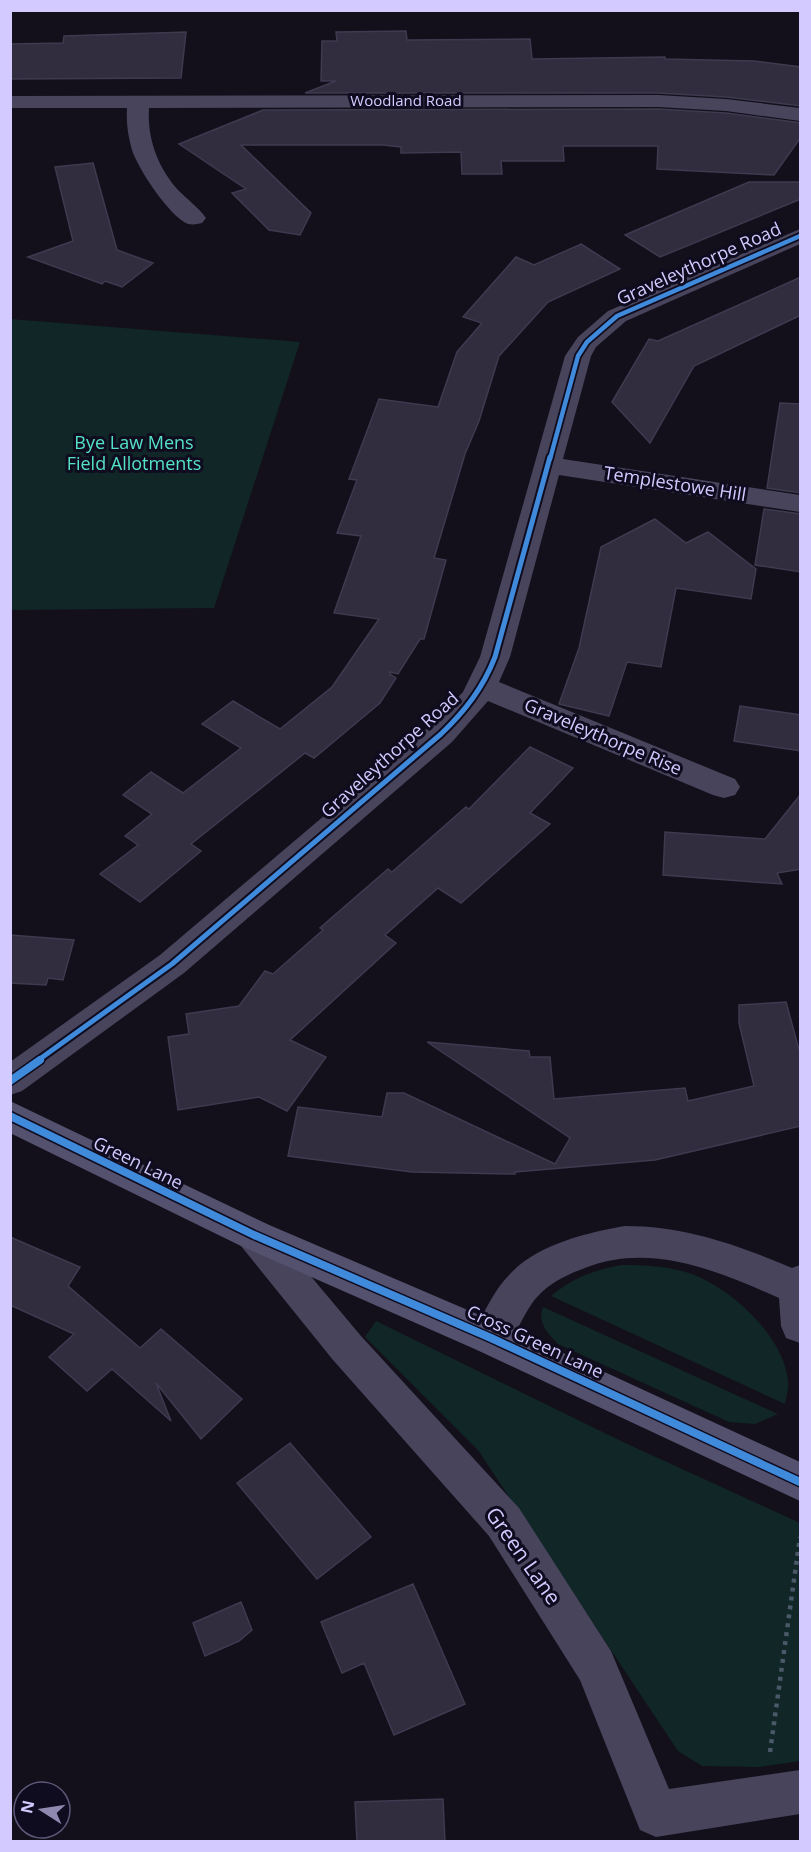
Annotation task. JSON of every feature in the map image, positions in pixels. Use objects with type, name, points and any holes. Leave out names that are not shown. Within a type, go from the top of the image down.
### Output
[{"type":"street","points":[[138,101],[137,130],[146,159],[163,188],[194,218]]},
{"type":"street","name":"Woodland Road","points":[[10,102],[658,101],[726,105],[801,115]]},
{"type":"street","name":"Graveleythorpe Road","points":[[10,1081],[172,964],[441,734],[460,716],[483,687],[495,657],[578,356],[601,328],[636,306],[801,236]]},
{"type":"street","name":"Templestowe Hill","points":[[549,465],[801,504]]},
{"type":"street","name":"Graveleythorpe Rise","points":[[483,687],[724,787]]},
{"type":"street","name":"Green Lane","points":[[10,1116],[254,1235],[347,1348],[504,1522],[596,1666],[657,1828],[782,1795]]},
{"type":"street","name":"Cross Green Lane","points":[[254,1235],[491,1338],[801,1482]]},
{"type":"street","points":[[491,1338],[520,1289],[548,1267],[579,1252],[614,1243],[650,1240],[688,1245],[724,1256],[799,1285],[798,1318],[801,1326]]},
{"type":"path","points":[[782,1795],[801,1537]]},
{"type":"green space","name":"Bye Law Mens Field Allotments","points":[[10,319],[300,342],[214,608],[11,610]]},
{"type":"green space","points":[[621,1265],[655,1266],[689,1273],[721,1289],[737,1301],[766,1331],[777,1347],[788,1381],[785,1404],[551,1296],[584,1276]]},
{"type":"green space","points":[[543,1307],[778,1414],[755,1424],[729,1422],[558,1344],[542,1322]]},
{"type":"green space","points":[[376,1321],[623,1442],[800,1523],[800,1761],[758,1767],[702,1766],[678,1751],[478,1450],[365,1337]]},
{"type":"building","points":[[406,31],[407,40],[530,39],[532,59],[665,57],[665,59],[754,61],[801,67],[801,106],[726,97],[658,93],[305,93],[336,81],[321,81],[322,41],[337,41],[336,32]]},
{"type":"building","points":[[186,32],[181,78],[10,79],[10,44],[63,43],[64,36]]},
{"type":"building","points":[[658,109],[726,113],[801,123],[801,137],[774,175],[657,169],[658,146],[563,146],[564,161],[501,161],[502,174],[462,174],[461,152],[401,153],[401,147],[383,145],[241,145],[311,213],[300,235],[269,230],[232,193],[246,189],[179,144],[263,110]]},
{"type":"building","points":[[93,163],[117,250],[153,263],[122,287],[105,281],[102,284],[28,257],[73,241],[55,167]]},
{"type":"building","points":[[749,182],[801,182],[801,199],[660,257],[625,235]]},
{"type":"building","points":[[581,244],[620,269],[548,302],[499,356],[479,421],[465,454],[434,558],[446,560],[424,639],[420,639],[398,674],[390,672],[396,678],[380,703],[314,758],[305,753],[191,844],[201,851],[140,902],[100,874],[138,845],[125,836],[152,814],[123,795],[151,772],[183,793],[241,748],[202,724],[233,701],[280,729],[332,687],[379,619],[334,613],[361,536],[337,533],[357,480],[349,479],[379,399],[438,407],[457,352],[482,323],[463,317],[516,257],[534,265]]},
{"type":"building","points":[[801,277],[801,315],[694,366],[650,443],[612,402],[649,339],[658,341]]},
{"type":"building","points":[[780,403],[801,404],[801,493],[767,488]]},
{"type":"building","points":[[764,509],[801,514],[801,572],[755,565]]},
{"type":"building","points":[[655,519],[686,543],[708,532],[756,569],[751,599],[676,588],[661,667],[627,662],[609,716],[559,704],[579,648],[601,547]]},
{"type":"building","points":[[740,706],[801,715],[801,751],[734,741]]},
{"type":"building","points":[[530,747],[573,768],[530,813],[550,824],[461,903],[438,888],[385,935],[396,943],[290,1040],[326,1057],[287,1111],[259,1097],[178,1110],[168,1037],[189,1034],[186,1014],[239,1006],[265,971],[273,974],[323,930],[320,928],[388,869],[392,872],[466,807],[469,809]]},
{"type":"building","points":[[801,794],[801,869],[777,873],[782,884],[663,875],[665,832],[765,839]]},
{"type":"building","points":[[10,935],[74,940],[63,980],[48,978],[46,985],[10,983]]},
{"type":"building","points":[[786,1002],[801,1057],[801,1126],[655,1160],[515,1172],[515,1174],[412,1172],[288,1156],[298,1107],[382,1117],[387,1093],[404,1093],[555,1164],[570,1138],[427,1042],[529,1051],[530,1057],[550,1057],[554,1099],[685,1088],[688,1101],[754,1086],[739,1023],[739,1005]]},
{"type":"building","points":[[10,1237],[80,1267],[68,1286],[140,1348],[161,1329],[242,1399],[201,1439],[156,1383],[171,1421],[112,1369],[87,1391],[49,1357],[74,1334],[10,1305]]},
{"type":"building","points":[[290,1443],[371,1537],[317,1579],[237,1483]]},
{"type":"building","points":[[413,1584],[465,1704],[394,1735],[364,1663],[342,1673],[321,1622]]},
{"type":"building","points":[[241,1602],[252,1630],[239,1641],[205,1656],[193,1623]]},
{"type":"building","points":[[443,1799],[445,1842],[357,1842],[355,1802]]},
{"type":"cycle path","points":[[10,1081],[172,964],[441,734],[466,708],[480,689],[495,657],[578,356],[587,342],[617,316],[800,236]]},
{"type":"cycle path","points":[[10,1116],[254,1235],[491,1338],[800,1482]]}]
